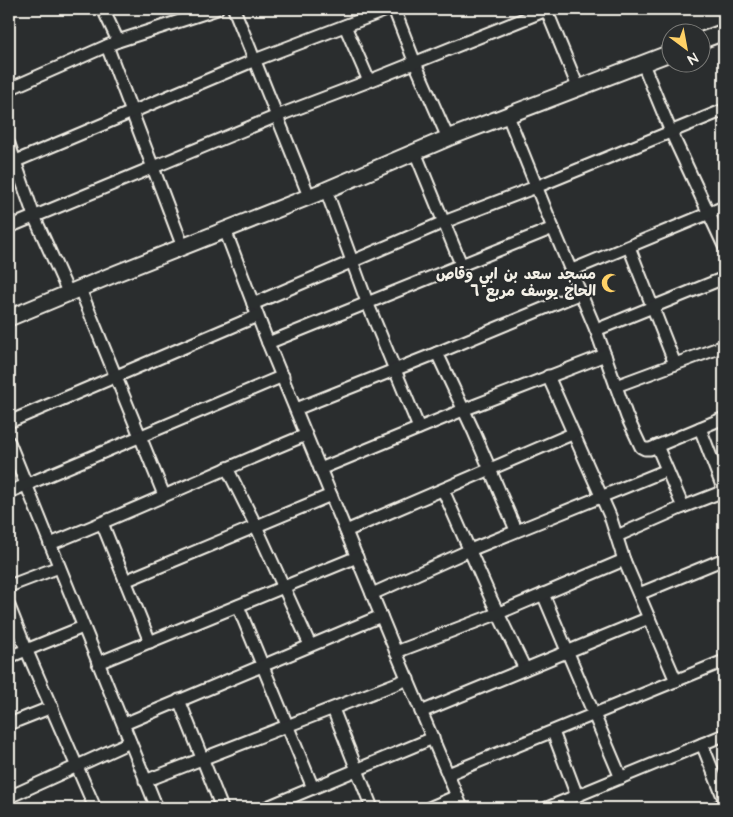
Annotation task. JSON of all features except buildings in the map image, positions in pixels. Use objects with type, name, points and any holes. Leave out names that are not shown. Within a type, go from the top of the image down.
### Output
[{"type":"main road","points":[[710,37],[724,32]]},
{"type":"main road","points":[[9,318],[183,246],[326,190],[448,138],[660,57]]},
{"type":"street","points":[[103,9],[133,111],[183,246]]},
{"type":"street","points":[[9,89],[112,44],[217,9]]},
{"type":"street","points":[[234,9],[309,196]]},
{"type":"street","points":[[12,162],[255,60],[388,9]]},
{"type":"street","points":[[394,9],[448,138]]},
{"type":"street","points":[[9,227],[277,116],[370,81],[547,9],[578,87]]},
{"type":"street","points":[[346,26],[370,81]]},
{"type":"street","points":[[643,64],[671,132],[724,246]]},
{"type":"street","points":[[252,304],[444,222],[536,187],[724,110]]},
{"type":"street","points":[[508,116],[572,270],[641,447],[645,449],[657,446],[724,418]]},
{"type":"street","points":[[9,144],[12,162],[34,216],[75,291],[116,377],[164,495]]},
{"type":"street","points":[[415,152],[461,264]]},
{"type":"street","points":[[326,190],[367,302],[419,428]]},
{"type":"street","points":[[572,270],[724,207]]},
{"type":"street","points":[[268,343],[553,228]]},
{"type":"street","points":[[225,230],[252,304],[462,808]]},
{"type":"street","points":[[628,247],[675,364]]},
{"type":"street","points":[[596,330],[724,278]]},
{"type":"street","points":[[296,409],[581,293]]},
{"type":"street","points":[[9,422],[257,316]]},
{"type":"street","points":[[616,386],[724,346]]},
{"type":"street","points":[[437,353],[516,530]]},
{"type":"street","points":[[320,469],[548,376],[605,355]]},
{"type":"street","points":[[9,492],[282,376]]},
{"type":"street","points":[[548,376],[572,434],[610,516],[624,560],[676,681]]},
{"type":"street","points":[[617,536],[682,507],[724,491],[700,428]]},
{"type":"street","points":[[346,530],[572,434]]},
{"type":"street","points":[[50,544],[306,435]]},
{"type":"street","points":[[9,442],[157,808]]},
{"type":"street","points":[[657,446],[682,507]]},
{"type":"street","points":[[227,468],[285,587],[310,645]]},
{"type":"street","points":[[372,594],[516,530],[667,470]]},
{"type":"street","points":[[443,490],[525,669]]},
{"type":"street","points":[[125,581],[331,495]]},
{"type":"street","points":[[102,523],[150,642]]},
{"type":"street","points":[[98,662],[357,557]]},
{"type":"street","points":[[638,594],[724,559]]},
{"type":"street","points":[[396,652],[499,613],[624,560]]},
{"type":"street","points":[[9,586],[59,567]]},
{"type":"street","points":[[543,594],[621,778]]},
{"type":"street","points":[[9,606],[26,650],[95,808]]},
{"type":"street","points":[[238,606],[313,788]]},
{"type":"street","points":[[124,724],[381,616]]},
{"type":"street","points":[[421,712],[649,618]]},
{"type":"street","points":[[9,657],[83,627]]},
{"type":"street","points":[[448,774],[724,661]]},
{"type":"street","points":[[146,781],[408,679]]},
{"type":"street","points":[[180,700],[222,808]]},
{"type":"street","points":[[9,724],[52,707]]},
{"type":"street","points":[[333,709],[372,808]]},
{"type":"street","points":[[553,732],[575,801]]},
{"type":"street","points":[[547,808],[575,801],[621,778],[724,735]]},
{"type":"street","points":[[265,808],[433,738]]},
{"type":"street","points":[[9,797],[130,742]]},
{"type":"street","points":[[702,744],[724,799]]},
{"type":"street","points":[[429,808],[457,796]]},
{"type":"street","points":[[715,808],[724,804]]},
{"type":"place","name":"مسجد سعد بن ابي وقاص الحاج يوسف مربع ٦","points":[[611,283]]}]
